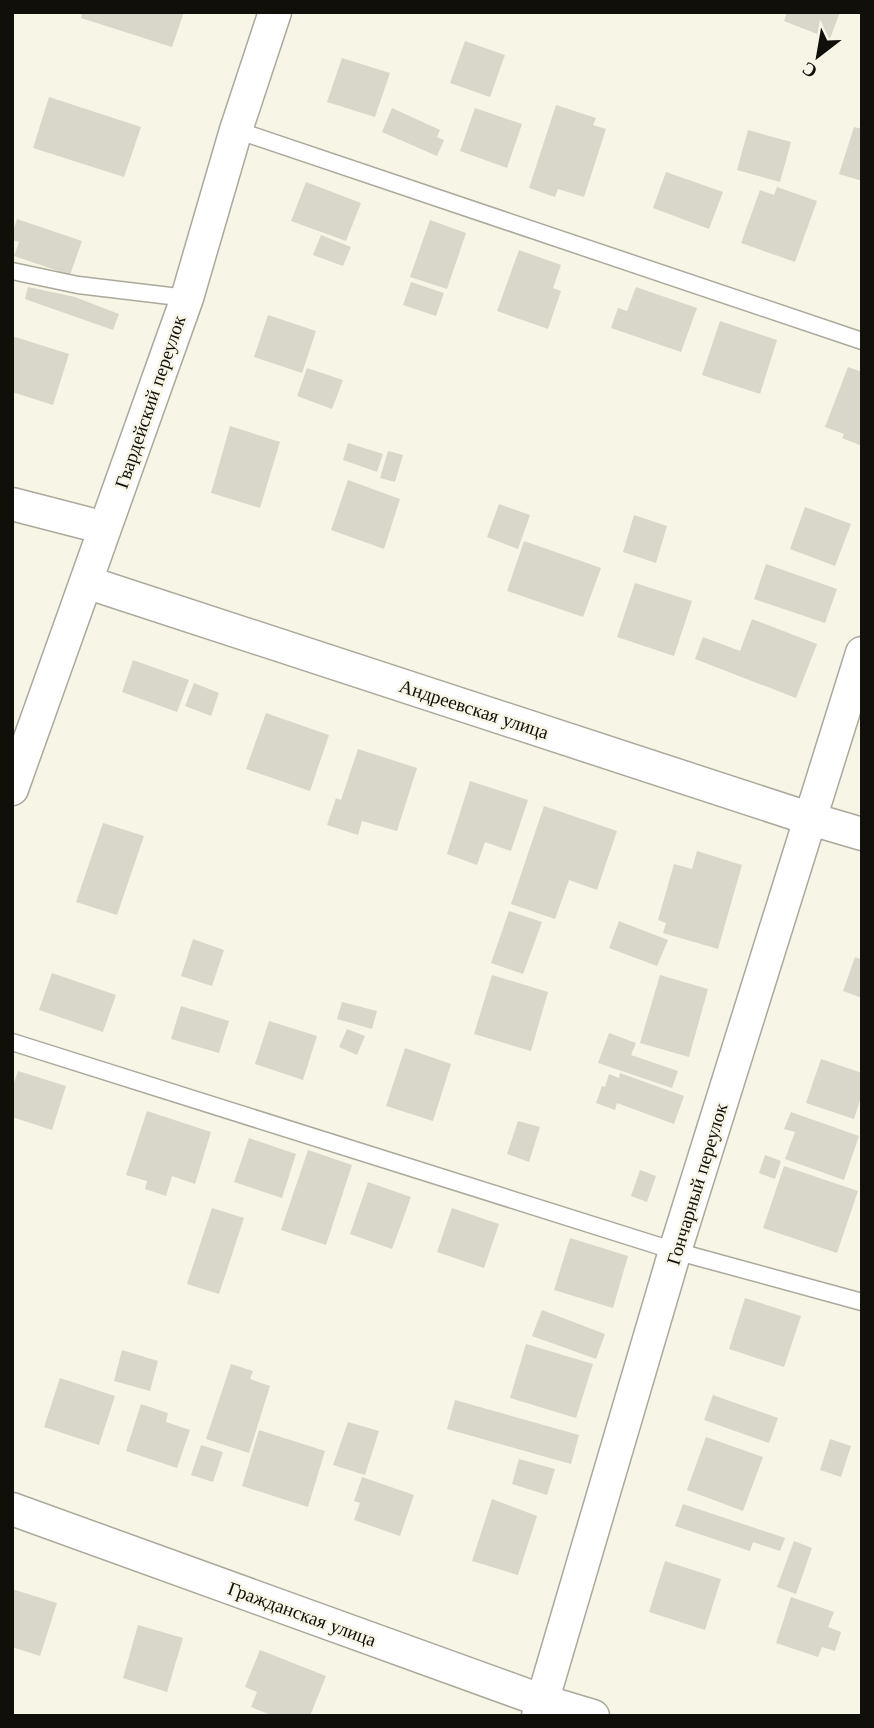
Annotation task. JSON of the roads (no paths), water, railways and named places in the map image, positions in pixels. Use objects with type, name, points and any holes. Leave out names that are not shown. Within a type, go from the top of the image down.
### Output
[{"type":"street","name":"Гвардейский переулок","points":[[12,789],[187,298],[236,130],[275,12]]},
{"type":"street","points":[[12,504],[105,528]]},
{"type":"street","name":"Андреевская улица","points":[[86,582],[862,834]]},
{"type":"street","name":"Гончарный переулок","points":[[540,1708],[676,1251],[862,653]]},
{"type":"street","name":"Гражданская улица","points":[[12,1509],[540,1708],[593,1716]]},
{"type":"lane","points":[[236,130],[862,341]]},
{"type":"lane","points":[[12,271],[78,285],[187,298]]},
{"type":"lane","points":[[12,1042],[676,1251],[862,1302]]}]
